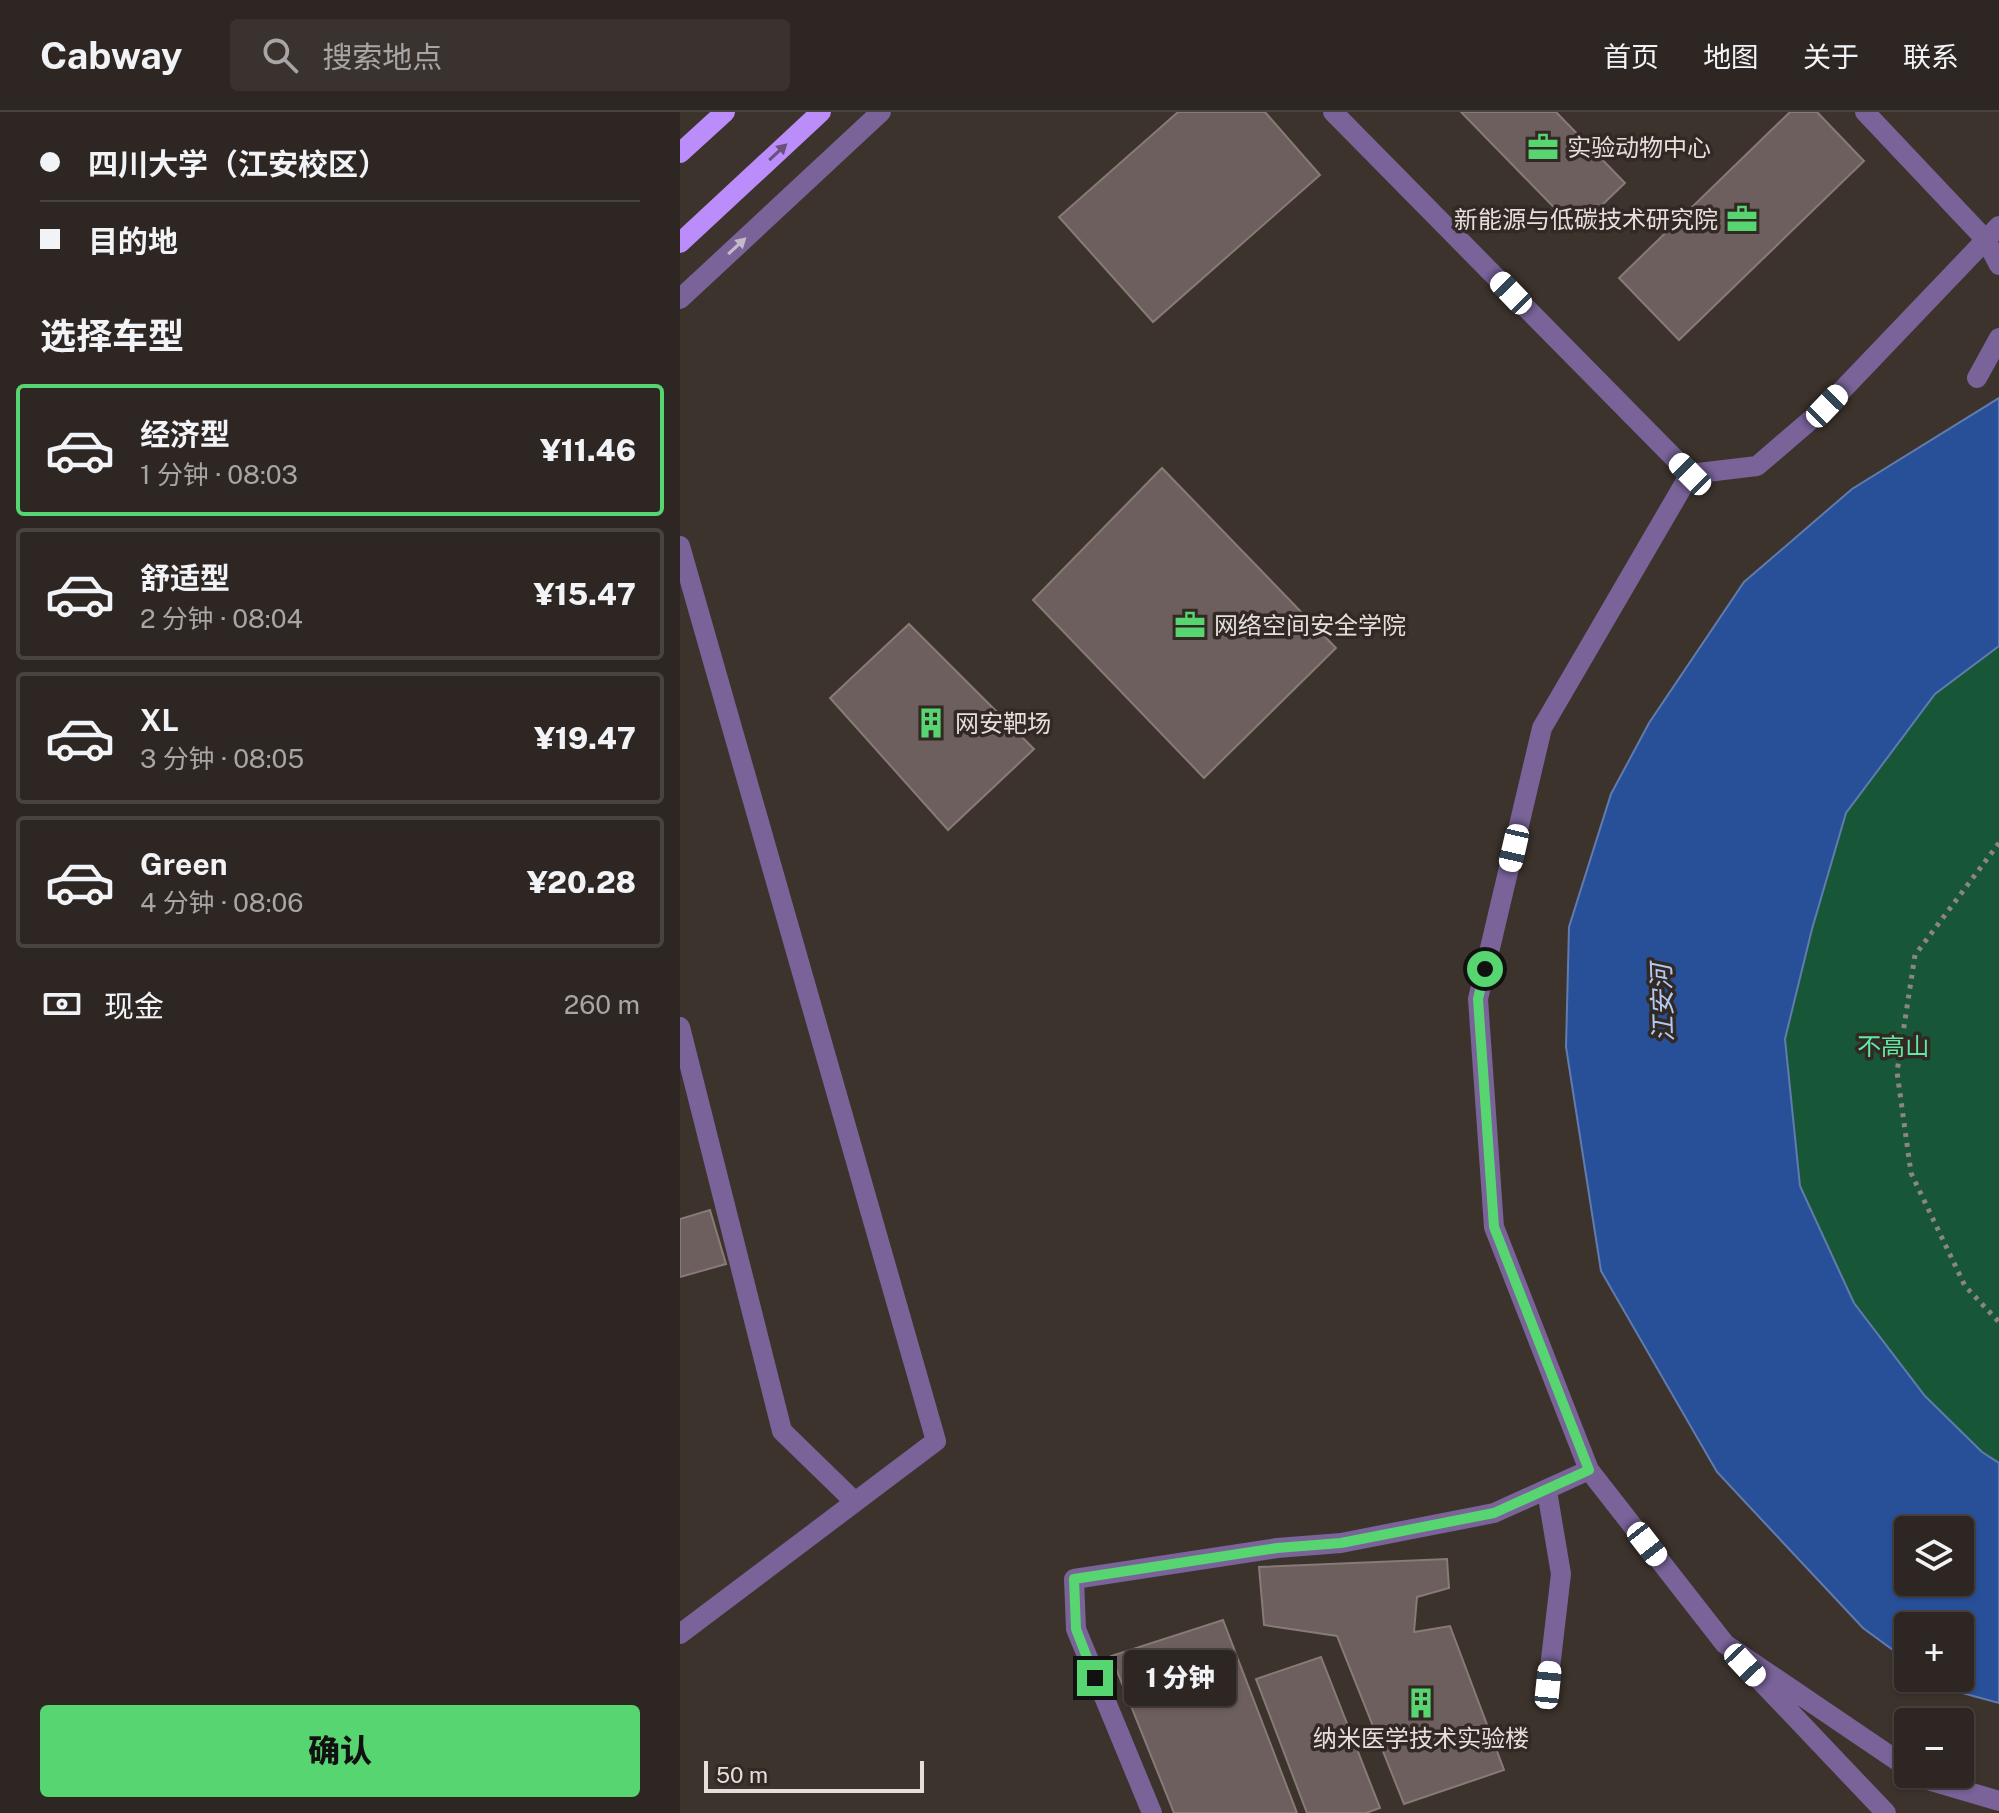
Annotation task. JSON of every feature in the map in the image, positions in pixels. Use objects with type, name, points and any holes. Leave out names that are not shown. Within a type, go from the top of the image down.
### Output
[{"type":"main road","points":[[680,153],[725,112]]},
{"type":"main road","points":[[680,243],[821,112]]},
{"type":"street","points":[[680,299],[881,112]]},
{"type":"street","points":[[1333,112],[1690,474]]},
{"type":"street","points":[[1865,112],[1992,233],[1999,265]]},
{"type":"street","points":[[1690,474],[1757,466],[1827,406],[1992,233]]},
{"type":"street","points":[[1977,378],[1999,338]]},
{"type":"street","points":[[1690,474],[1542,728],[1478,999],[1494,1227],[1589,1470],[1725,1644],[1886,1813]]},
{"type":"street","points":[[680,546],[936,1441],[680,1634]]},
{"type":"street","points":[[680,1027],[782,1431],[855,1502]]},
{"type":"street","points":[[1152,1813],[1076,1629],[1074,1579],[1277,1548],[1341,1543],[1494,1513],[1589,1470]]},
{"type":"street","points":[[1547,1491],[1561,1574],[1548,1685]]},
{"type":"street","points":[[1725,1644],[1894,1759]]},
{"type":"street","points":[[1955,1788],[1999,1801]]},
{"type":"path","points":[[1999,843],[1915,955],[1897,1072],[1911,1173],[1965,1286],[1999,1322]]},
{"type":"green space","name":"不高山","points":[[1999,646],[1999,1463],[1982,1452],[1925,1396],[1854,1303],[1799,1186],[1785,1039],[1812,929],[1846,813],[1935,694]]},
{"type":"water","name":"江安河","points":[[1999,398],[1999,646],[1935,694],[1846,813],[1812,929],[1785,1039],[1800,1186],[1854,1303],[1925,1396],[1982,1452],[1999,1463],[1999,1703],[1959,1692],[1974,1692],[1974,1612],[1894,1612],[1894,1651],[1863,1628],[1717,1472],[1601,1271],[1566,1047],[1569,927],[1611,794],[1649,723],[1744,582],[1852,489]]},
{"type":"building","points":[[1178,112],[1265,112],[1320,175],[1153,322],[1059,217]]},
{"type":"building","name":"实验动物中心","points":[[1461,112],[1556,112],[1625,183],[1576,230]]},
{"type":"building","name":"新能源与低碳技术研究院","points":[[1790,112],[1817,112],[1864,161],[1679,340],[1619,278]]},
{"type":"building","points":[[1162,468],[1336,648],[1204,778],[1033,600]]},
{"type":"building","name":"网安靶场","points":[[909,624],[1034,749],[948,830],[830,698]]},
{"type":"building","points":[[710,1210],[726,1264],[680,1277],[680,1219]]},
{"type":"building","name":"纳米医学技术实验楼","points":[[1447,1559],[1449,1588],[1417,1597],[1414,1632],[1450,1626],[1504,1770],[1404,1804],[1337,1636],[1264,1625],[1259,1567]]},
{"type":"building","name":"纳米医学技术实验楼","points":[[1223,1620],[1297,1813],[1174,1813],[1111,1656]]},
{"type":"building","name":"纳米医学技术实验楼","points":[[1321,1657],[1380,1808],[1366,1813],[1307,1813],[1256,1679]]},
{"type":"place","name":"实验动物中心","points":[[1543,147]]},
{"type":"place","name":"新能源与低碳技术研究院","points":[[1742,219]]},
{"type":"place","name":"网络空间安全学院","points":[[1190,625]]},
{"type":"place","name":"网安靶场","points":[[931,723]]},
{"type":"place","name":"纳米医学技术实验楼","points":[[1421,1703]]},
{"type":"route","points":[[1095,1678],[1076,1629],[1074,1579],[1277,1548],[1341,1543],[1494,1513],[1589,1470],[1494,1227],[1478,999],[1485,969]]}]
